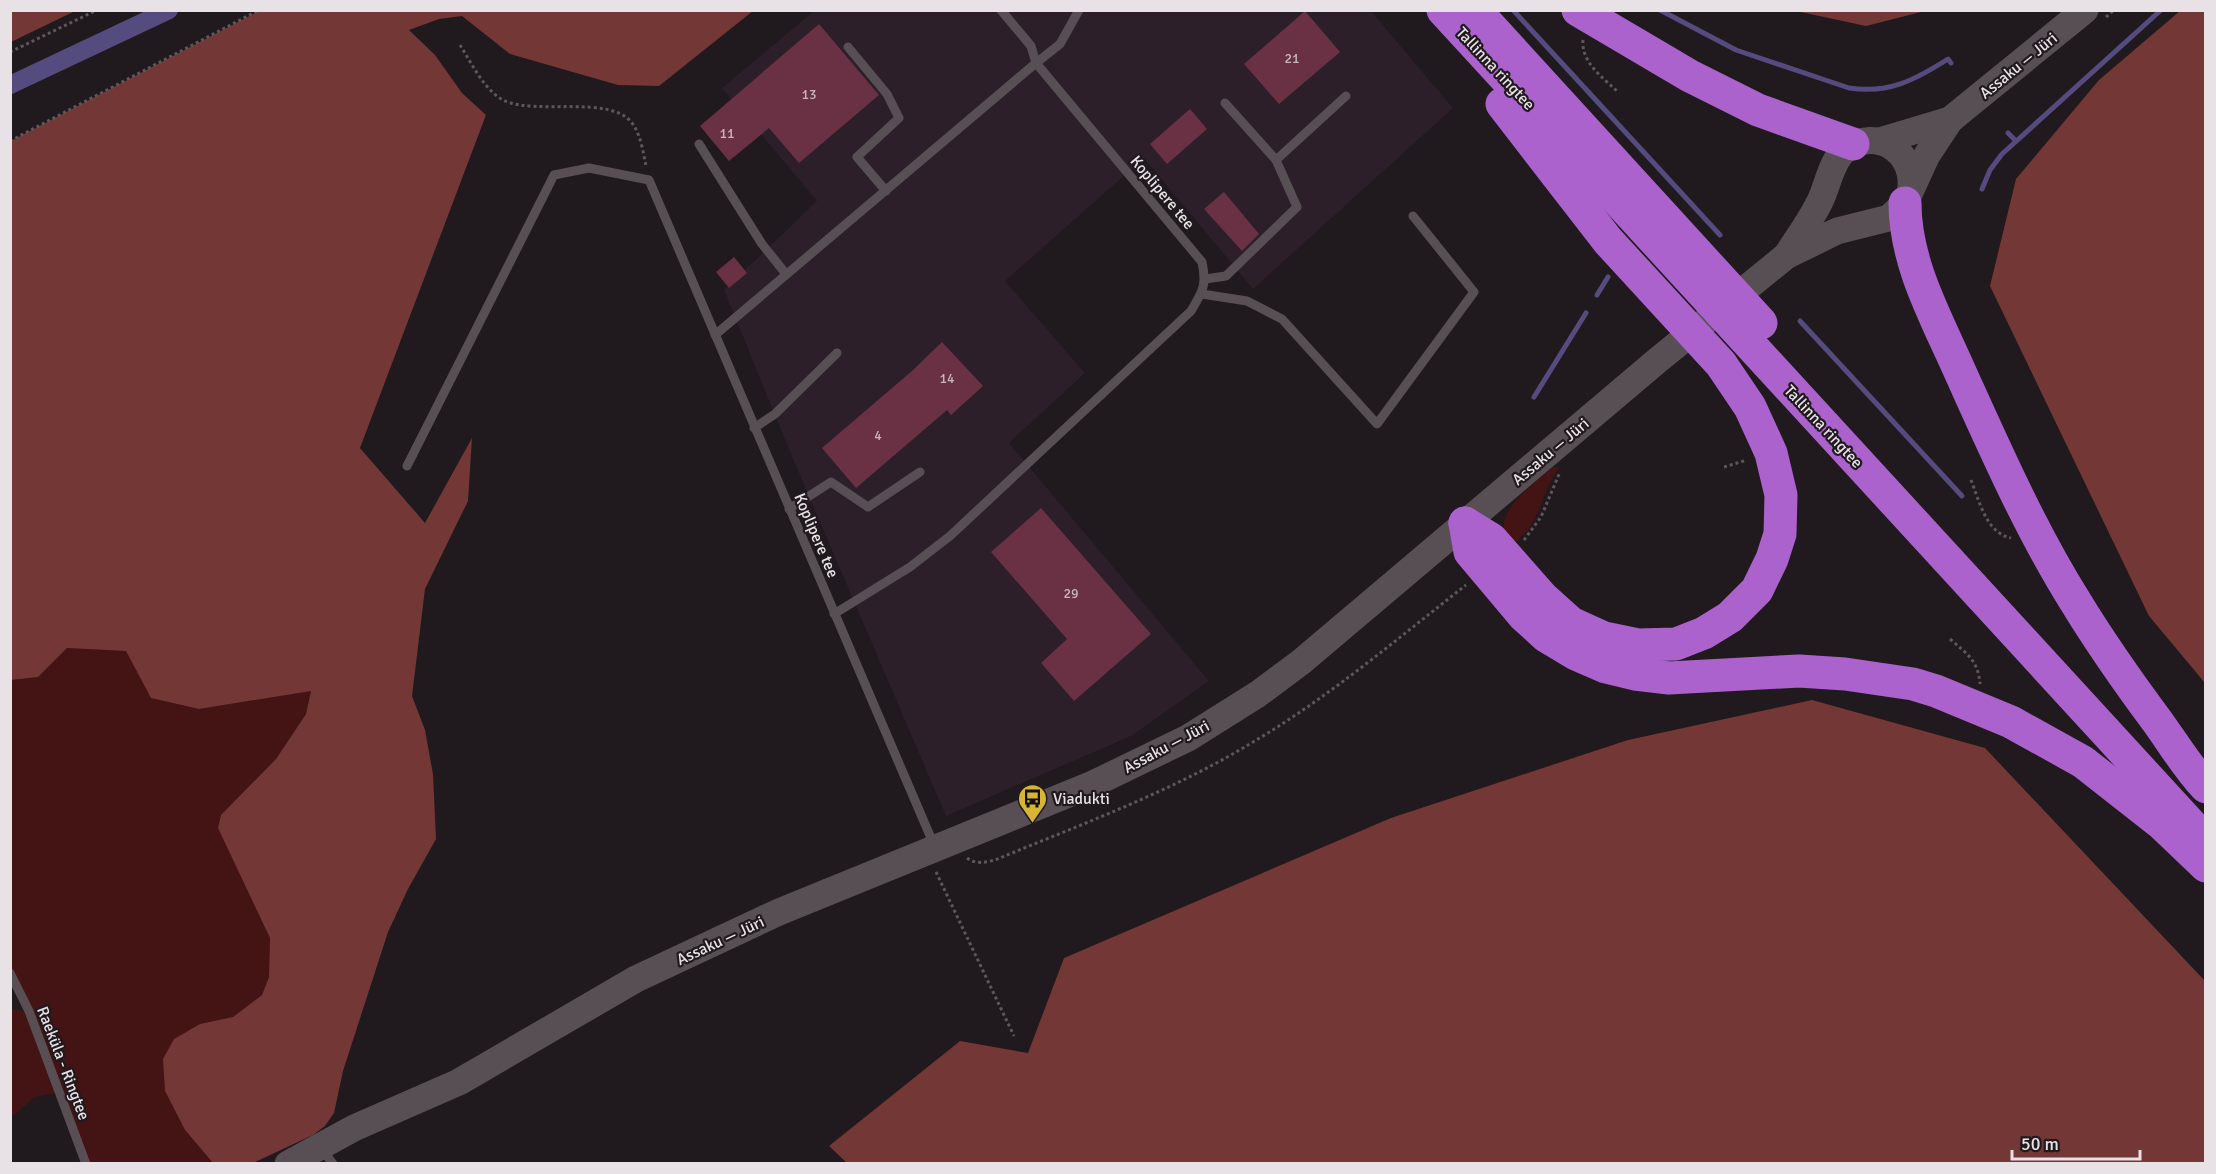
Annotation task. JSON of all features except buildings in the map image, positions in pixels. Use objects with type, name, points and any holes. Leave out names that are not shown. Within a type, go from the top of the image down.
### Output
[{"type":"highway","points":[[1424,10],[1502,103],[1608,241],[1721,364],[1750,407],[1759,425],[1771,453],[1781,495],[1780,534],[1772,559],[1757,590],[1731,617],[1704,633],[1676,644],[1638,645],[1604,638],[1571,623],[1526,581],[1491,539],[1465,523]]},
{"type":"highway","name":"Tallinna ringtee","points":[[1443,10],[2205,841]]},
{"type":"highway","name":"Tallinna ringtee","points":[[1475,10],[2205,808]]},
{"type":"highway","points":[[1584,14],[1690,76],[1758,110],[1867,143]]},
{"type":"highway","points":[[1908,195],[1905,221],[1910,251],[1923,288],[1984,424],[2040,539],[2074,600],[2122,673],[2205,787]]},
{"type":"highway","points":[[1465,523],[1470,552],[1523,615],[1546,636],[1576,654],[1606,667],[1635,674],[1669,678],[1799,671],[1845,674],[1913,684],[1936,691],[1974,706],[2043,739],[2083,762],[2162,824],[2205,866]]},
{"type":"street","name":"Assaku — Jüri","points":[[1950,120],[2095,14]]},
{"type":"street","points":[[1867,143],[1950,120]]},
{"type":"street","points":[[1908,195],[1927,155],[1950,120]]},
{"type":"street","name":"Assaku — Jüri","points":[[1786,256],[1820,200],[1842,152],[1867,143]]},
{"type":"street","points":[[1867,143],[1893,146],[1905,158],[1911,172],[1908,195]]},
{"type":"street","name":"Assaku — Jüri","points":[[288,1164],[326,1155],[354,1128],[459,1082],[636,979],[779,912],[1093,784],[1188,738],[1258,694],[1301,662],[1755,279],[1786,256],[1837,231],[1889,218],[1908,195]]},
{"type":"lane","name":"Koplipere tee","points":[[1001,10],[1031,46],[1036,63],[1202,262],[1205,279]]},
{"type":"lane","points":[[715,335],[1060,44],[1080,10]]},
{"type":"lane","points":[[848,47],[887,94],[899,118],[857,158],[885,191]]},
{"type":"lane","points":[[1276,160],[1346,96]]},
{"type":"lane","points":[[834,614],[910,567],[950,536],[1191,310],[1202,294],[1205,279],[1226,276],[1257,249],[1298,207],[1276,160],[1225,103]]},
{"type":"lane","points":[[699,144],[762,244],[786,274]]},
{"type":"lane","points":[[407,466],[554,176],[589,168],[649,180]]},
{"type":"lane","name":"Koplipere tee","points":[[649,180],[834,614],[931,849]]},
{"type":"lane","points":[[1202,294],[1247,301],[1282,319],[1377,424],[1474,292],[1413,216]]},
{"type":"lane","points":[[754,428],[775,414],[837,353]]},
{"type":"lane","points":[[789,509],[831,482],[868,507],[920,472]]},
{"type":"lane","name":"Raeküla - Ringtee","points":[[10,974],[29,1011],[86,1164]]},
{"type":"path","points":[[10,52],[97,10]]},
{"type":"path","points":[[10,141],[259,10]]},
{"type":"path","points":[[2095,14],[2114,10]]},
{"type":"path","points":[[1584,14],[1582,49],[1592,66],[1617,91]]},
{"type":"path","points":[[460,45],[487,86],[502,99],[522,105],[598,108],[616,112],[631,121],[640,139],[649,180]]},
{"type":"path","points":[[1971,480],[1987,520],[1994,529],[2007,537],[2022,540],[2040,539]]},
{"type":"path","points":[[1950,639],[1969,655],[1977,666],[1980,683],[1974,706]]},
{"type":"path","points":[[931,849],[1014,1035]]},
{"type":"shaded area","points":[[11,10],[75,10],[75,11],[11,42]]},
{"type":"shaded area","points":[[1370,10],[1453,108],[1253,289],[1144,158],[1005,281],[1085,373],[1009,443],[1209,681],[1131,736],[946,816],[793,459],[724,290],[817,201],[722,88],[814,11]]},
{"type":"shaded area","points":[[259,11],[753,11],[659,86],[618,85],[510,54],[462,16],[439,19],[409,30],[435,55],[462,93],[486,115],[360,448],[425,523],[472,438],[468,501],[425,589],[412,696],[425,730],[433,774],[436,839],[408,889],[388,932],[343,1071],[334,1113],[325,1126],[313,1135],[253,1163],[213,1163],[185,1130],[165,1091],[163,1059],[174,1039],[200,1024],[233,1017],[262,995],[269,977],[270,938],[218,828],[221,815],[276,759],[306,714],[311,691],[199,709],[151,698],[126,651],[67,648],[38,677],[11,680],[11,141]]},
{"type":"shaded area","points":[[1796,11],[1925,11],[1866,26]]},
{"type":"shaded area","points":[[2180,11],[2206,11],[2205,683],[2149,616],[1990,286],[2016,179],[2099,80]]},
{"type":"shaded area","points":[[1553,467],[1560,467],[1548,487],[1536,517],[1523,536],[1512,546],[1504,529],[1504,520],[1508,512],[1521,495]]},
{"type":"shaded area","points":[[67,648],[127,651],[151,698],[199,709],[311,691],[306,714],[276,759],[221,815],[241,877],[270,938],[269,977],[262,995],[233,1017],[200,1024],[163,1059],[165,1091],[185,1130],[213,1163],[86,1163],[59,1092],[35,1097],[11,1118],[11,1009],[28,1011],[11,973],[11,680],[38,677]]},
{"type":"shaded area","points":[[1812,700],[1985,748],[2205,981],[2205,1163],[848,1164],[829,1146],[960,1041],[1028,1053],[1064,958],[1391,818],[1628,740]]},
{"type":"waterway","points":[[10,85],[169,10]]},
{"type":"waterway","points":[[1513,10],[1720,235]]},
{"type":"waterway","points":[[1660,10],[1736,50],[1849,88],[1889,87],[1913,79],[1948,59],[1951,63]]},
{"type":"waterway","points":[[1982,189],[1990,170],[2002,154],[2161,10]]},
{"type":"waterway","points":[[2008,133],[2016,141]]},
{"type":"waterway","points":[[1597,295],[1608,277]]},
{"type":"waterway","points":[[1534,397],[1586,313]]},
{"type":"waterway","points":[[1800,321],[1962,496]]},
{"type":"place","name":"Viadukti","points":[[1032,824]]}]
